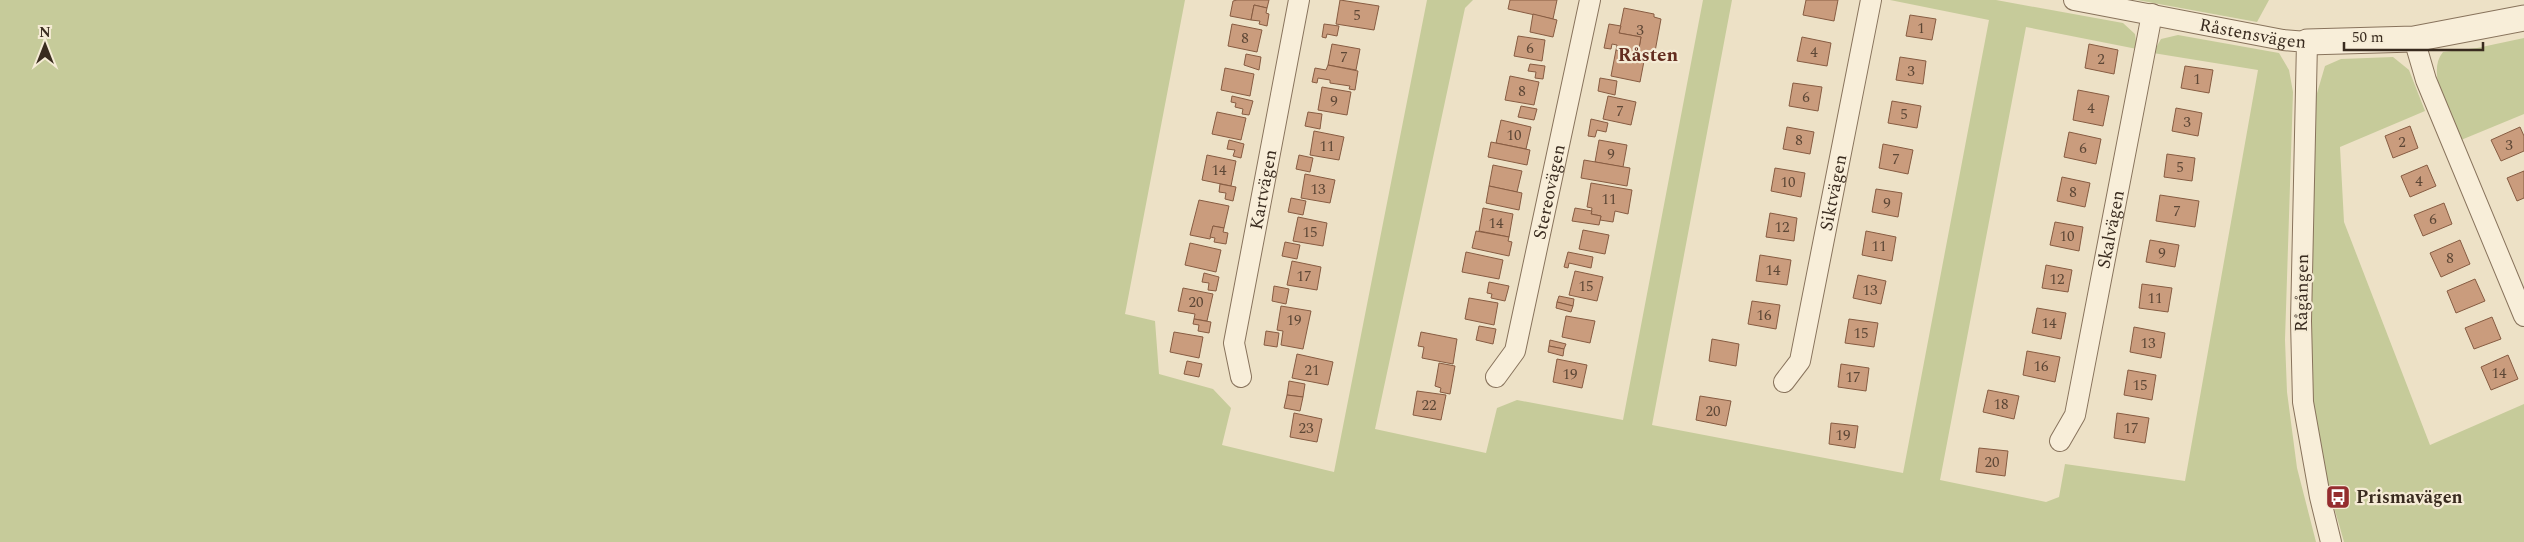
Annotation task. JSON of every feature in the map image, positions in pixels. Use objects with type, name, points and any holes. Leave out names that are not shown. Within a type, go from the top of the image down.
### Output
[{"type":"street","name":"Kartvägen","points":[[1241,377],[1234,343],[1299,0]]},
{"type":"street","name":"Stereovägen","points":[[1496,377],[1516,351],[1590,0]]},
{"type":"street","name":"Siktvägen","points":[[1784,382],[1800,360],[1871,0]]},
{"type":"street","name":"Råstensvägen","points":[[2074,0],[2283,40],[2307,42],[2414,40],[2524,18]]},
{"type":"street","name":"Skalvägen","points":[[2060,441],[2075,415],[2152,14]]},
{"type":"street","points":[[2414,40],[2426,80],[2524,316]]},
{"type":"street","name":"Rågången","points":[[2307,42],[2301,322],[2303,402],[2320,497],[2331,542]]},
{"type":"green space","points":[[0,0],[1185,0],[1125,314],[1155,321],[1159,374],[1213,389],[1231,408],[1222,445],[1334,472],[1427,0],[1473,0],[1465,8],[1375,429],[1486,453],[1497,408],[1517,400],[1623,420],[1703,0],[1732,0],[1652,425],[1903,473],[1989,20],[1890,0],[1996,0],[2123,23],[2135,34],[2137,49],[2026,27],[1940,480],[2046,502],[2059,497],[2065,464],[2185,481],[2258,70],[2153,53],[2161,39],[2178,35],[2279,53],[2289,70],[2293,92],[2285,340],[2287,392],[2297,468],[2316,542],[0,542]]},
{"type":"green space","points":[[2137,0],[2269,0],[2257,22]]},
{"type":"green space","points":[[2524,38],[2524,114],[2461,140],[2446,107],[2438,83],[2438,61],[2443,52],[2477,48]]},
{"type":"green space","points":[[2393,57],[2409,70],[2425,111],[2340,147],[2344,222],[2430,445],[2524,404],[2524,542],[2344,542],[2324,475],[2311,406],[2307,330],[2308,253],[2315,100],[2325,66],[2341,59]]},
{"type":"building","points":[[1269,0],[1267,8],[1254,5],[1251,20],[1230,16],[1233,1]]},
{"type":"building","points":[[1340,0],[1379,6],[1374,30],[1336,24]]},
{"type":"building","points":[[1510,0],[1557,0],[1553,19],[1508,9]]},
{"type":"building","points":[[1806,0],[1838,0],[1834,21],[1803,15]]},
{"type":"building","points":[[1254,5],[1267,8],[1266,13],[1269,14],[1267,26],[1259,24],[1260,21],[1251,20]]},
{"type":"building","points":[[1624,8],[1654,14],[1654,17],[1661,19],[1654,57],[1638,54],[1641,37],[1619,33]]},
{"type":"building","points":[[1533,14],[1557,20],[1553,37],[1530,32]]},
{"type":"building","points":[[1910,15],[1936,19],[1932,40],[1906,36]]},
{"type":"building","points":[[1232,24],[1262,30],[1257,52],[1228,46]]},
{"type":"building","points":[[1324,24],[1339,26],[1337,36],[1327,34],[1326,38],[1322,37]]},
{"type":"building","points":[[1609,24],[1621,26],[1619,33],[1641,37],[1638,54],[1616,50],[1617,45],[1612,44],[1611,49],[1604,48]]},
{"type":"building","points":[[1518,36],[1545,40],[1542,61],[1514,56]]},
{"type":"building","points":[[1802,37],[1831,43],[1827,66],[1797,61]]},
{"type":"building","points":[[1332,44],[1360,49],[1356,70],[1328,65]]},
{"type":"building","points":[[2089,44],[2118,50],[2114,74],[2085,68]]},
{"type":"building","points":[[1616,50],[1645,56],[1640,82],[1611,76]]},
{"type":"building","points":[[1246,54],[1261,57],[1259,70],[1244,65]]},
{"type":"building","points":[[1900,57],[1926,61],[1923,84],[1896,80]]},
{"type":"building","points":[[1530,64],[1545,66],[1543,79],[1535,78],[1536,72],[1528,71]]},
{"type":"building","points":[[1328,65],[1358,71],[1355,90],[1349,89],[1350,86],[1330,83],[1330,80],[1318,78],[1317,83],[1312,82],[1315,68],[1326,70]]},
{"type":"building","points":[[2185,66],[2213,70],[2209,93],[2181,88]]},
{"type":"building","points":[[1225,68],[1254,74],[1250,96],[1221,90]]},
{"type":"building","points":[[1510,76],[1539,82],[1534,105],[1505,100]]},
{"type":"building","points":[[1600,78],[1617,81],[1615,95],[1598,91]]},
{"type":"building","points":[[1793,83],[1822,87],[1818,111],[1789,106]]},
{"type":"building","points":[[1322,87],[1351,92],[1347,115],[1318,110]]},
{"type":"building","points":[[2078,90],[2109,96],[2103,126],[2073,120]]},
{"type":"building","points":[[1232,96],[1253,101],[1249,115],[1242,114],[1243,109],[1235,107],[1236,103],[1231,102]]},
{"type":"building","points":[[1608,96],[1636,102],[1631,125],[1603,119]]},
{"type":"building","points":[[1892,101],[1921,106],[1917,128],[1888,123]]},
{"type":"building","points":[[1521,106],[1537,109],[1534,120],[1518,117]]},
{"type":"building","points":[[2176,108],[2202,113],[2198,136],[2172,131]]},
{"type":"building","points":[[1217,112],[1246,118],[1241,140],[1212,134]]},
{"type":"building","points":[[1308,112],[1322,114],[1320,129],[1305,126]]},
{"type":"building","points":[[1591,119],[1608,123],[1606,132],[1597,130],[1595,137],[1588,136]]},
{"type":"building","points":[[1501,120],[1531,127],[1526,149],[1496,143]]},
{"type":"building","points":[[2410,126],[2418,148],[2393,158],[2385,136]]},
{"type":"building","points":[[1787,127],[1814,132],[1810,154],[1783,149]]},
{"type":"building","points":[[2520,127],[2524,136],[2524,151],[2501,161],[2491,140]]},
{"type":"building","points":[[1314,131],[1344,137],[1339,160],[1310,155]]},
{"type":"building","points":[[2069,132],[2101,139],[2096,164],[2064,157]]},
{"type":"building","points":[[1229,140],[1244,144],[1241,158],[1233,156],[1235,150],[1227,149]]},
{"type":"building","points":[[1599,140],[1627,145],[1623,167],[1595,162]]},
{"type":"building","points":[[1491,142],[1530,150],[1527,165],[1488,157]]},
{"type":"building","points":[[1883,144],[1913,150],[1908,174],[1879,168]]},
{"type":"building","points":[[2167,154],[2195,158],[2192,181],[2164,177]]},
{"type":"building","points":[[1207,155],[1236,161],[1231,186],[1202,180]]},
{"type":"building","points":[[1299,155],[1313,158],[1310,172],[1296,169]]},
{"type":"building","points":[[1584,160],[1630,168],[1627,186],[1581,178]]},
{"type":"building","points":[[1493,165],[1522,171],[1517,192],[1489,186]]},
{"type":"building","points":[[2427,165],[2436,186],[2410,197],[2401,176]]},
{"type":"building","points":[[1775,168],[1805,173],[1801,197],[1771,191]]},
{"type":"building","points":[[2524,171],[2524,198],[2517,201],[2507,178]]},
{"type":"building","points":[[1305,174],[1335,180],[1330,203],[1301,198]]},
{"type":"building","points":[[2062,177],[2090,183],[2085,207],[2057,201]]},
{"type":"building","points":[[1591,183],[1632,190],[1628,214],[1615,211],[1613,222],[1600,220],[1601,216],[1591,214],[1592,208],[1587,207]]},
{"type":"building","points":[[1220,184],[1236,187],[1233,201],[1225,199],[1226,193],[1219,192]]},
{"type":"building","points":[[1489,186],[1522,193],[1519,210],[1486,203]]},
{"type":"building","points":[[1876,189],[1902,193],[1898,217],[1872,212]]},
{"type":"building","points":[[2160,195],[2199,201],[2195,227],[2156,221]]},
{"type":"building","points":[[1291,198],[1306,201],[1303,215],[1288,212]]},
{"type":"building","points":[[1199,200],[1229,206],[1224,228],[1213,226],[1210,239],[1190,235]]},
{"type":"building","points":[[2444,203],[2452,224],[2423,236],[2414,215]]},
{"type":"building","points":[[1483,208],[1513,214],[1509,237],[1479,231]]},
{"type":"building","points":[[1575,208],[1592,211],[1591,214],[1601,216],[1599,225],[1572,221]]},
{"type":"building","points":[[1770,213],[1797,218],[1794,241],[1766,237]]},
{"type":"building","points":[[1298,217],[1327,223],[1323,246],[1293,241]]},
{"type":"building","points":[[2055,222],[2083,227],[2079,251],[2050,245]]},
{"type":"building","points":[[1213,226],[1224,228],[1223,232],[1228,233],[1226,244],[1214,242],[1215,238],[1210,237]]},
{"type":"building","points":[[1583,230],[1609,235],[1605,254],[1579,249]]},
{"type":"building","points":[[1476,231],[1509,237],[1508,241],[1512,242],[1509,256],[1472,248]]},
{"type":"building","points":[[1866,231],[1896,237],[1892,261],[1862,255]]},
{"type":"building","points":[[2150,240],[2179,245],[2175,267],[2146,262]]},
{"type":"building","points":[[2460,240],[2470,264],[2441,277],[2430,253]]},
{"type":"building","points":[[1285,242],[1300,245],[1297,259],[1282,256]]},
{"type":"building","points":[[1190,243],[1221,250],[1216,272],[1185,265]]},
{"type":"building","points":[[1466,252],[1503,260],[1499,279],[1462,272]]},
{"type":"building","points":[[1568,252],[1593,257],[1591,268],[1569,263],[1568,268],[1564,267]]},
{"type":"building","points":[[1760,255],[1791,260],[1787,285],[1756,281]]},
{"type":"building","points":[[1292,261],[1321,267],[1317,290],[1287,285]]},
{"type":"building","points":[[2046,265],[2072,270],[2068,292],[2042,288]]},
{"type":"building","points":[[1575,271],[1603,277],[1597,301],[1569,295]]},
{"type":"building","points":[[1204,273],[1219,277],[1216,291],[1208,290],[1209,283],[1202,282]]},
{"type":"building","points":[[1858,275],[1886,281],[1881,304],[1853,298]]},
{"type":"building","points":[[2475,279],[2485,301],[2456,313],[2447,291]]},
{"type":"building","points":[[1489,282],[1509,286],[1505,301],[1491,298],[1492,294],[1487,293]]},
{"type":"building","points":[[2142,284],[2172,288],[2168,312],[2139,308]]},
{"type":"building","points":[[1274,286],[1289,289],[1286,304],[1272,301]]},
{"type":"building","points":[[1183,288],[1213,294],[1207,321],[1194,319],[1195,314],[1178,311]]},
{"type":"building","points":[[1559,296],[1574,299],[1573,306],[1557,302]]},
{"type":"building","points":[[1469,298],[1498,303],[1494,325],[1465,319]]},
{"type":"building","points":[[1752,301],[1780,305],[1776,329],[1748,324]]},
{"type":"building","points":[[1557,302],[1573,306],[1571,312],[1556,308]]},
{"type":"building","points":[[1281,306],[1311,311],[1303,349],[1281,345],[1283,331],[1277,330]]},
{"type":"building","points":[[2037,308],[2066,313],[2061,339],[2032,333]]},
{"type":"building","points":[[1566,316],[1595,321],[1590,343],[1562,337]]},
{"type":"building","points":[[2492,317],[2501,339],[2474,349],[2465,328]]},
{"type":"building","points":[[1194,319],[1211,322],[1209,333],[1198,331],[1199,325],[1193,324]]},
{"type":"building","points":[[1849,319],[1878,323],[1874,347],[1845,343]]},
{"type":"building","points":[[1479,326],[1496,329],[1493,344],[1476,340]]},
{"type":"building","points":[[2134,327],[2165,333],[2161,358],[2130,352]]},
{"type":"building","points":[[1266,331],[1279,333],[1277,347],[1264,345]]},
{"type":"building","points":[[1174,332],[1203,337],[1199,358],[1170,352]]},
{"type":"building","points":[[1421,332],[1457,339],[1453,364],[1422,358],[1424,347],[1418,346]]},
{"type":"building","points":[[1712,339],[1739,344],[1736,366],[1709,361]]},
{"type":"building","points":[[1550,340],[1566,344],[1564,349],[1549,346]]},
{"type":"building","points":[[1549,346],[1564,349],[1563,356],[1548,352]]},
{"type":"building","points":[[2027,351],[2060,357],[2055,382],[2023,375]]},
{"type":"building","points":[[1297,354],[1333,362],[1328,385],[1292,378]]},
{"type":"building","points":[[2508,355],[2518,379],[2491,390],[2481,367]]},
{"type":"building","points":[[1557,359],[1587,365],[1582,388],[1553,382]]},
{"type":"building","points":[[1187,361],[1202,364],[1199,377],[1184,374]]},
{"type":"building","points":[[1439,363],[1455,366],[1450,394],[1440,392],[1441,388],[1435,386]]},
{"type":"building","points":[[1841,364],[1869,368],[1866,391],[1838,387]]},
{"type":"building","points":[[2128,370],[2156,375],[2152,400],[2124,395]]},
{"type":"building","points":[[1289,381],[1305,384],[1303,397],[1287,395]]},
{"type":"building","points":[[1988,390],[2019,396],[2014,419],[1983,412]]},
{"type":"building","points":[[1417,391],[1446,395],[1441,420],[1413,415]]},
{"type":"building","points":[[1287,395],[1303,397],[1300,411],[1284,408]]},
{"type":"building","points":[[1700,396],[1731,401],[1726,426],[1696,420]]},
{"type":"building","points":[[1294,413],[1322,419],[1317,442],[1290,437]]},
{"type":"building","points":[[2117,413],[2149,418],[2145,443],[2114,438]]},
{"type":"building","points":[[1831,423],[1858,426],[1855,448],[1829,444]]},
{"type":"building","points":[[1979,448],[2008,451],[2005,476],[1976,472]]},
{"type":"place","name":"Prismavägen","points":[[2338,497]]},
{"type":"district","name":"Råsten","points":[[1648,55]]}]
